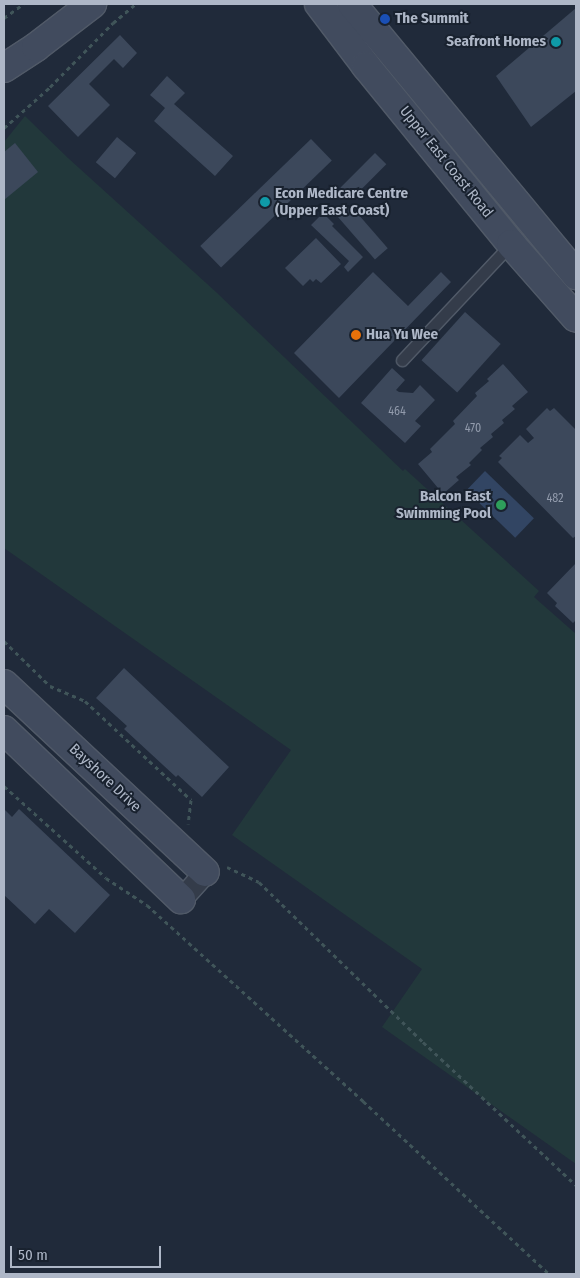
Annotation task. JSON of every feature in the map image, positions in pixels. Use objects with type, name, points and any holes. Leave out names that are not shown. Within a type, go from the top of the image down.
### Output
[{"type":"main road","points":[[5,68],[92,4]]},
{"type":"main road","name":"Upper East Coast Road","points":[[319,4],[366,66],[512,244],[576,318]]},
{"type":"main road","name":"Upper East Coast Road","points":[[352,4],[576,275]]},
{"type":"main road","name":"Bayshore Drive","points":[[4,684],[205,872]]},
{"type":"main road","points":[[4,730],[181,899]]},
{"type":"street","points":[[181,899],[205,872]]},
{"type":"lane","points":[[402,360],[512,244]]},
{"type":"path","points":[[4,18],[23,4]]},
{"type":"path","points":[[4,128],[50,87],[112,23],[136,4]]},
{"type":"path","points":[[4,642],[50,686],[85,702],[191,800],[187,832]]},
{"type":"path","points":[[4,786],[106,878],[147,904],[363,1100],[549,1274]]},
{"type":"path","points":[[232,871],[259,882],[423,1042],[576,1185]]},
{"type":"green space","points":[[25,116],[68,158],[216,292],[403,471],[405,469],[539,591],[534,597],[576,634],[576,1164],[382,1027],[422,969],[232,835],[291,750],[4,548],[4,142]]},
{"type":"water","name":"Balcon East Swimming Pool","points":[[485,471],[534,518],[515,538],[466,490]]},
{"type":"building","name":"Seafront Homes","points":[[576,8],[576,91],[531,127],[496,76]]},
{"type":"building","points":[[120,35],[137,53],[123,68],[114,59],[89,84],[110,105],[78,137],[48,106]]},
{"type":"building","points":[[167,76],[185,93],[174,104],[233,156],[215,176],[154,121],[165,108],[150,95]]},
{"type":"building","points":[[117,137],[136,153],[115,178],[96,162]]},
{"type":"building","name":"Econ Medicare Centre (Upper East Coast)","points":[[311,139],[332,161],[221,268],[200,246]]},
{"type":"building","points":[[15,143],[38,172],[4,200],[4,152]]},
{"type":"building","points":[[375,153],[386,164],[352,199],[340,188]]},
{"type":"building","points":[[351,206],[388,248],[375,259],[338,217]]},
{"type":"building","points":[[323,213],[334,224],[332,226],[363,257],[348,272],[344,267],[349,261],[311,225]]},
{"type":"building","points":[[316,238],[341,264],[321,283],[316,279],[313,282],[310,279],[303,286],[285,268]]},
{"type":"building","name":"Hua Yu Wee","points":[[373,272],[408,306],[441,272],[451,282],[339,398],[294,353]]},
{"type":"building","points":[[465,312],[501,344],[457,392],[422,360]]},
{"type":"building","points":[[503,364],[528,392],[512,406],[515,409],[502,420],[504,423],[491,434],[493,437],[480,448],[482,450],[469,463],[471,465],[456,477],[459,480],[443,494],[418,464],[432,452],[430,449],[455,424],[453,421],[477,396],[475,393],[489,381],[487,379]]},
{"type":"building","points":[[392,368],[405,380],[396,390],[413,393],[420,385],[435,400],[415,421],[421,426],[405,443],[361,403]]},
{"type":"building","points":[[547,408],[550,411],[554,408],[576,430],[576,536],[573,538],[498,462],[502,458],[499,456],[520,435],[528,443],[534,438],[526,429]]},
{"type":"building","points":[[576,563],[576,620],[573,623],[555,606],[557,603],[547,593]]},
{"type":"building","points":[[124,668],[229,767],[202,797],[178,775],[176,777],[124,729],[127,726],[96,698]]},
{"type":"building","points":[[4,809],[12,817],[19,809],[110,895],[75,933],[49,909],[35,924],[4,895]]},
{"type":"place","name":"The Summit","points":[[385,19]]},
{"type":"place","name":"Seafront Homes","points":[[556,42]]},
{"type":"place","name":"Econ Medicare Centre (Upper East Coast)","points":[[265,202]]},
{"type":"place","name":"Hua Yu Wee","points":[[356,335]]},
{"type":"place","name":"Balcon East Swimming Pool","points":[[501,505]]}]
